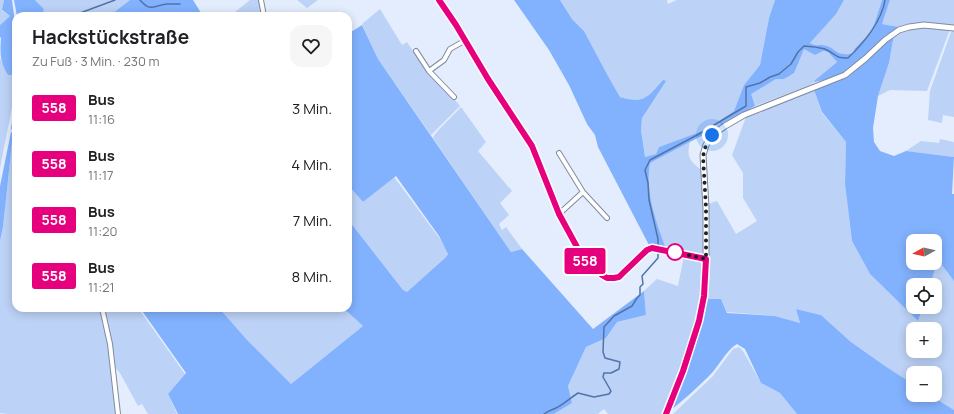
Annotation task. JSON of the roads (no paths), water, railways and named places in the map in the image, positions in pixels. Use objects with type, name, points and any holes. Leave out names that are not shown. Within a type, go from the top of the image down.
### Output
[{"type":"street","points":[[261,0],[263,12]]},
{"type":"street","points":[[439,0],[466,40],[488,79],[532,146],[559,214],[583,258],[607,278],[619,277],[647,250],[655,248],[706,259]]},
{"type":"street","points":[[666,414],[683,371],[699,321],[704,296],[706,208],[703,156],[706,145],[712,135],[744,115],[845,75],[885,40],[899,30],[924,25],[954,28]]},
{"type":"street","points":[[429,71],[444,60],[450,50],[466,40]]},
{"type":"street","points":[[416,51],[429,71],[454,97]]},
{"type":"street","points":[[559,153],[583,192],[607,218]]},
{"type":"street","points":[[559,214],[583,192]]},
{"type":"street","points":[[103,312],[110,344],[118,414]]},
{"type":"waterway","points":[[83,12],[115,0]]},
{"type":"waterway","points":[[140,0],[150,7],[167,4],[180,4]]},
{"type":"waterway","points":[[544,414],[578,393],[594,397],[609,394],[611,391],[603,377],[604,373],[611,373],[619,369],[620,362],[605,358],[603,352],[604,327],[614,316],[632,306],[640,295],[640,287],[643,284],[642,276],[658,258],[658,239],[649,200],[648,183],[645,170],[650,160],[699,134],[746,106],[746,87],[760,83],[779,74],[791,64],[798,52],[804,46],[822,48],[839,57],[848,58],[871,32],[880,16],[885,0]]}]
